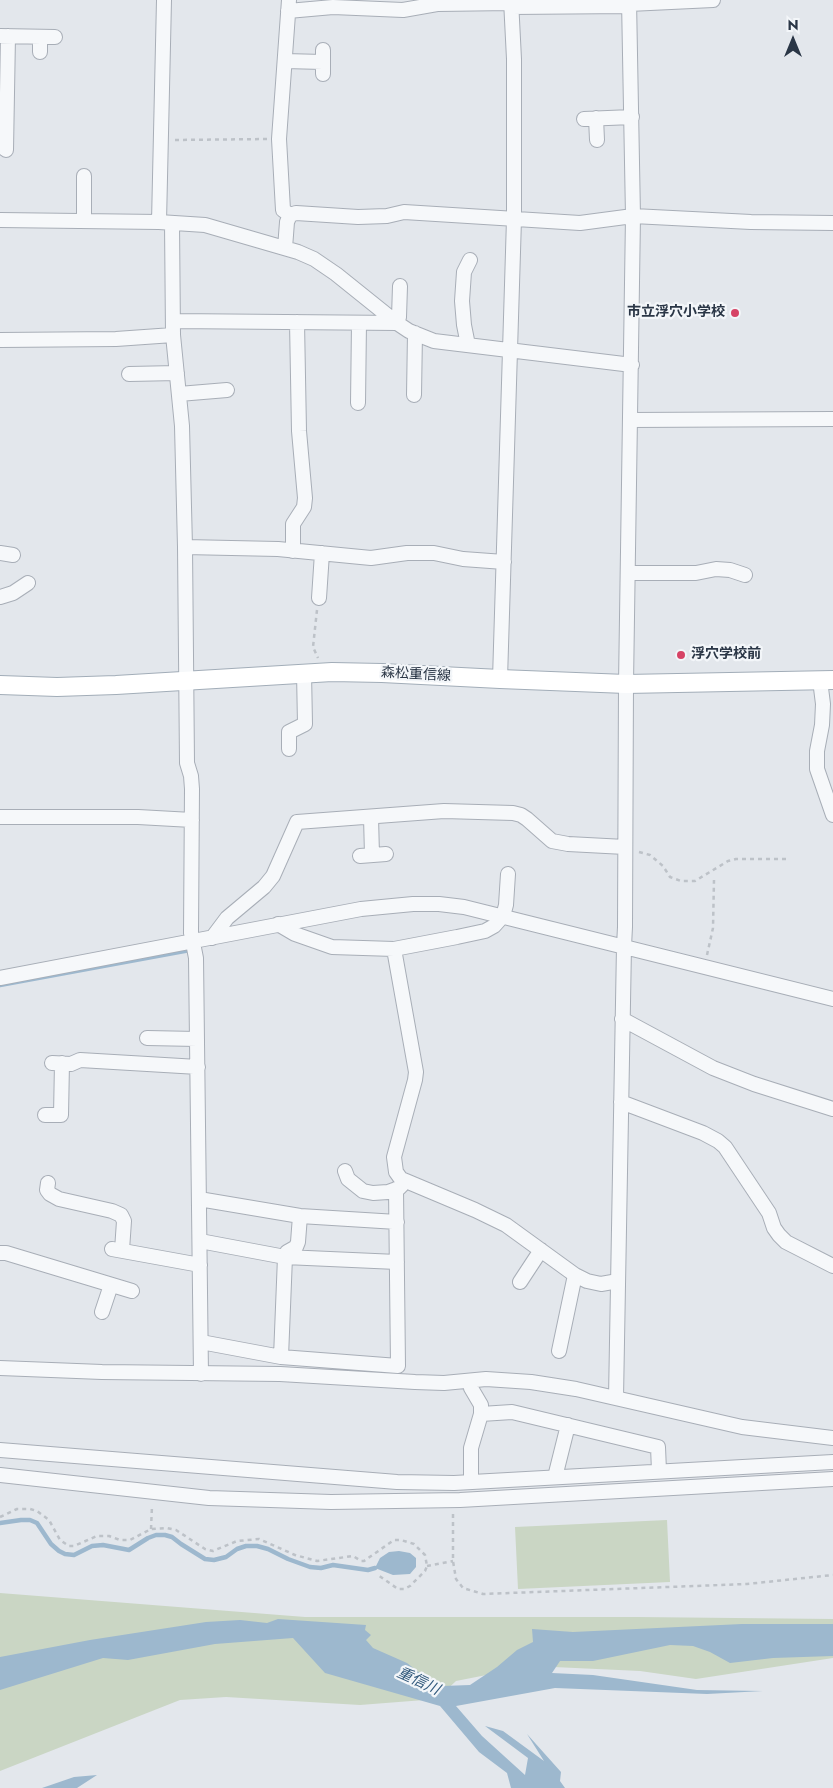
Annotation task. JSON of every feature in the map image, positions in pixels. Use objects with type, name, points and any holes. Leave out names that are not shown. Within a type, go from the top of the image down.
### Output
[{"type":"main road","name":"森松重信線","points":[[0,686],[57,687],[323,673],[382,673],[626,684],[827,680]]},
{"type":"street","points":[[164,0],[161,140],[165,222],[182,426],[187,763],[191,776],[192,820],[191,933],[196,958],[201,1374]]},
{"type":"street","points":[[290,215],[283,210],[279,139],[289,6],[403,10],[452,2],[629,3],[713,0]]},
{"type":"street","points":[[500,679],[514,219],[514,59],[511,3]]},
{"type":"street","points":[[616,1398],[622,1019],[626,927],[626,684],[632,365],[633,216],[629,3]]},
{"type":"street","points":[[4,142],[13,104],[4,36],[54,37]]},
{"type":"street","points":[[40,37],[40,52]]},
{"type":"street","points":[[285,61],[323,62]]},
{"type":"street","points":[[597,140],[590,119],[632,117]]},
{"type":"street","points":[[84,176],[84,221]]},
{"type":"street","points":[[285,248],[287,222],[290,215],[296,213],[358,217],[387,216],[404,212],[580,223],[633,216],[751,222],[833,223]]},
{"type":"street","points":[[0,220],[165,222],[205,225],[285,248],[314,259],[336,274],[396,323],[415,334],[434,341],[632,365]]},
{"type":"street","points":[[468,345],[462,301],[464,272],[470,260]]},
{"type":"street","points":[[396,323],[399,317],[400,286]]},
{"type":"street","points":[[0,340],[116,339],[173,328],[297,322],[396,323]]},
{"type":"street","points":[[293,551],[293,524],[304,507],[305,498],[299,431],[297,322]]},
{"type":"street","points":[[358,404],[359,323]]},
{"type":"street","points":[[414,395],[415,334]]},
{"type":"street","points":[[129,374],[177,373]]},
{"type":"street","points":[[179,394],[227,390]]},
{"type":"street","points":[[630,420],[833,419]]},
{"type":"street","points":[[185,546],[293,551],[371,558],[407,552],[434,553],[464,559],[504,562]]},
{"type":"street","points":[[318,598],[322,553]]},
{"type":"street","points":[[628,573],[696,573],[730,570],[745,575]]},
{"type":"street","points":[[0,598],[28,584]]},
{"type":"street","points":[[289,749],[289,732],[306,724],[304,674]]},
{"type":"street","points":[[827,680],[817,751],[817,769],[833,815]]},
{"type":"street","points":[[212,938],[228,918],[264,888],[273,876],[297,822],[444,812],[513,813],[527,819],[552,841],[626,849]]},
{"type":"street","points":[[0,817],[138,817],[192,820]]},
{"type":"street","points":[[371,817],[372,855]]},
{"type":"street","points":[[278,924],[295,934],[332,947],[394,949],[485,931],[494,926],[503,916],[506,905],[508,874]]},
{"type":"street","points":[[0,978],[362,909],[413,904],[439,904],[464,907],[503,916],[833,999]]},
{"type":"street","points":[[201,1342],[281,1358],[398,1366],[397,1222],[401,1179],[396,1172],[394,1157],[416,1072],[394,949]]},
{"type":"street","points":[[622,1019],[713,1068],[754,1084],[833,1109]]},
{"type":"street","points":[[147,1038],[197,1039]]},
{"type":"street","points":[[45,1114],[61,1114],[57,1063],[71,1064],[80,1060],[113,1056],[198,1067]]},
{"type":"street","points":[[621,1102],[704,1133],[718,1141],[769,1213],[774,1228],[779,1235],[786,1242],[833,1266]]},
{"type":"street","points":[[345,1171],[348,1179],[363,1191],[373,1193],[388,1192],[401,1185],[475,1210],[506,1225],[575,1276],[587,1281],[601,1284],[618,1280]]},
{"type":"street","points":[[48,1183],[47,1190],[59,1199],[112,1210],[121,1215],[124,1221],[117,1250],[200,1265]]},
{"type":"street","points":[[199,1199],[300,1216],[397,1222]]},
{"type":"street","points":[[281,1358],[285,1257],[286,1252],[296,1247],[298,1242],[300,1216]]},
{"type":"street","points":[[200,1241],[285,1257],[397,1262]]},
{"type":"street","points":[[520,1282],[540,1250]]},
{"type":"street","points":[[0,1253],[6,1253],[132,1291]]},
{"type":"street","points":[[559,1352],[575,1276]]},
{"type":"street","points":[[102,1312],[111,1285]]},
{"type":"street","points":[[0,1368],[201,1374],[280,1374],[415,1382],[503,1380],[552,1384],[742,1427],[833,1438]]},
{"type":"street","points":[[470,1381],[471,1388],[481,1405],[482,1414],[470,1448],[471,1482]]},
{"type":"street","points":[[482,1414],[512,1412],[658,1447],[659,1471]]},
{"type":"street","points":[[554,1477],[568,1425]]},
{"type":"street","points":[[0,1450],[397,1482],[471,1482],[833,1462]]},
{"type":"street","points":[[0,1475],[209,1498],[263,1501],[359,1502],[453,1500],[833,1479]]},
{"type":"path","points":[[161,140],[279,139]]},
{"type":"path","points":[[318,598],[313,647],[323,673]]},
{"type":"path","points":[[626,849],[650,855],[663,866],[670,877],[681,881],[695,881],[728,861],[736,859],[786,859]]},
{"type":"path","points":[[706,967],[708,945],[713,928],[714,880]]},
{"type":"path","points":[[151,1529],[152,1493]]},
{"type":"path","points":[[453,1500],[453,1561],[456,1579],[464,1588],[483,1594],[747,1584],[833,1575]]},
{"type":"path","points":[[0,1517],[17,1510],[30,1509],[37,1511],[49,1520],[60,1540],[69,1546],[78,1545],[91,1538],[103,1535],[120,1540],[130,1540],[151,1529],[167,1528],[176,1530],[200,1546],[213,1551],[237,1541],[259,1539],[295,1555],[317,1561],[353,1556],[357,1560],[364,1561],[394,1540],[401,1540],[408,1541],[421,1549],[425,1555],[427,1566],[421,1576],[404,1589],[398,1589],[378,1575]]},
{"type":"path","points":[[427,1566],[453,1561]]},
{"type":"green space","points":[[667,1520],[670,1582],[518,1589],[515,1527]]},
{"type":"green space","points":[[0,1593],[305,1617],[833,1619],[833,1658],[696,1679],[640,1671],[532,1666],[456,1681],[437,1699],[360,1705],[226,1697],[180,1700],[0,1771]]},
{"type":"water","points":[[389,1552],[410,1553],[416,1558],[416,1567],[410,1574],[393,1575],[375,1568],[380,1558]]},
{"type":"water","name":"重信川","points":[[278,1619],[366,1625],[365,1630],[371,1635],[366,1640],[373,1648],[407,1663],[426,1678],[443,1686],[470,1685],[497,1667],[517,1650],[533,1642],[532,1629],[573,1632],[742,1624],[833,1624],[833,1656],[773,1658],[730,1663],[710,1652],[693,1646],[670,1645],[593,1661],[560,1661],[552,1673],[593,1675],[697,1690],[763,1691],[707,1694],[555,1688],[456,1706],[482,1736],[525,1775],[528,1758],[485,1726],[503,1731],[544,1761],[527,1734],[561,1772],[560,1781],[565,1788],[511,1788],[507,1773],[479,1752],[440,1706],[325,1673],[293,1638],[215,1644],[128,1660],[103,1658],[0,1690],[0,1657],[90,1640],[206,1622],[240,1620],[267,1623]]},
{"type":"water","points":[[97,1775],[77,1788],[42,1788],[74,1777]]},
{"type":"waterway","points":[[0,985],[190,950]]},
{"type":"waterway","points":[[0,1523],[21,1520],[30,1520],[37,1523],[51,1544],[65,1554],[74,1555],[92,1546],[103,1545],[129,1550],[148,1538],[156,1535],[165,1535],[172,1537],[205,1559],[214,1560],[226,1557],[237,1549],[246,1546],[257,1546],[310,1567],[321,1568],[333,1565],[368,1570],[375,1568]]},
{"type":"place","name":"市立浮穴小学校","points":[[735,313]]},
{"type":"place","name":"浮穴学校前","points":[[681,655]]}]
